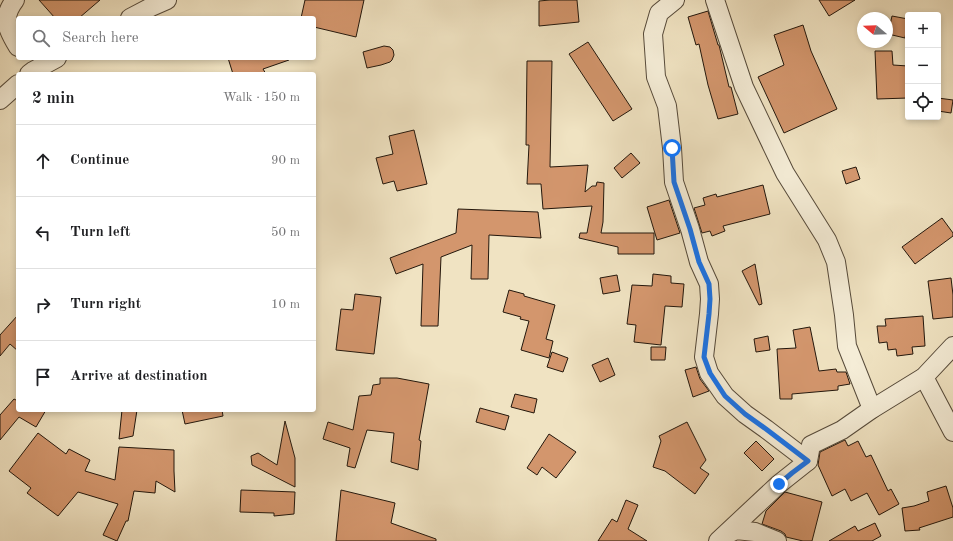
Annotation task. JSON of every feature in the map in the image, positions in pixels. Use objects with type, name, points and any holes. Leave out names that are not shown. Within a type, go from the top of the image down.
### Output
[{"type":"street","points":[[15,0],[10,7],[6,20],[9,32],[16,44]]},
{"type":"street","points":[[134,16],[167,0]]},
{"type":"street","points":[[675,0],[659,13],[653,34],[656,77],[667,106],[674,182],[690,229],[699,262],[709,284],[709,314],[704,357],[710,373],[725,396],[745,414],[808,461]]},
{"type":"street","points":[[715,0],[744,86],[785,173],[827,240],[836,262],[847,346],[872,409]]},
{"type":"street","points":[[29,68],[51,60]]},
{"type":"street","points":[[0,100],[16,86]]},
{"type":"street","points":[[719,539],[779,484],[808,461],[811,445],[842,430],[872,409],[924,377],[953,346]]},
{"type":"street","points":[[924,377],[953,432]]},
{"type":"street","points":[[719,539],[736,530],[755,532],[777,541]]},
{"type":"building","points":[[39,0],[100,0],[81,16],[53,16]]},
{"type":"building","points":[[305,0],[364,0],[356,37],[316,27],[316,16],[301,16]]},
{"type":"building","points":[[577,0],[579,22],[539,26],[539,1]]},
{"type":"building","points":[[819,0],[855,0],[829,16]]},
{"type":"building","points":[[708,11],[738,114],[718,119],[708,85],[699,44],[696,45],[688,17]]},
{"type":"building","points":[[893,16],[905,18],[905,38],[893,35]]},
{"type":"building","points":[[803,25],[811,51],[837,109],[784,133],[758,77],[784,65],[774,35]]},
{"type":"building","points":[[588,42],[632,109],[613,121],[569,54]]},
{"type":"building","points":[[384,46],[390,47],[393,50],[394,55],[392,60],[381,65],[367,68],[363,52]]},
{"type":"building","points":[[875,51],[892,51],[893,65],[905,66],[905,98],[877,99]]},
{"type":"building","points":[[229,60],[289,60],[263,69],[265,72],[232,72]]},
{"type":"building","points":[[527,61],[552,61],[550,167],[588,165],[585,192],[592,186],[596,186],[597,182],[604,183],[603,222],[601,233],[654,233],[654,254],[618,254],[618,247],[579,238],[580,233],[587,233],[592,206],[543,209],[541,184],[527,184],[529,145],[526,145]]},
{"type":"building","points":[[941,98],[953,100],[951,113],[941,111]]},
{"type":"building","points":[[414,130],[427,184],[397,191],[394,181],[383,184],[376,158],[393,154],[389,136]]},
{"type":"building","points":[[631,153],[640,163],[622,178],[614,168]]},
{"type":"building","points":[[856,167],[860,179],[846,184],[842,171]]},
{"type":"building","points":[[763,185],[770,214],[723,226],[725,231],[712,236],[710,231],[702,233],[694,208],[705,205],[703,198],[716,194],[717,197]]},
{"type":"building","points":[[669,200],[680,233],[657,240],[647,207]]},
{"type":"building","points":[[458,209],[538,212],[541,238],[489,235],[488,279],[471,279],[472,245],[441,257],[438,326],[421,326],[423,264],[396,274],[390,258],[456,233]]},
{"type":"building","points":[[942,218],[953,233],[953,236],[915,264],[902,247]]},
{"type":"building","points":[[755,264],[762,304],[759,305],[742,271]]},
{"type":"building","points":[[653,274],[671,276],[671,283],[684,284],[682,307],[665,306],[661,345],[634,342],[636,325],[627,324],[632,285],[652,286]]},
{"type":"building","points":[[617,275],[620,291],[603,294],[600,278]]},
{"type":"building","points":[[951,278],[953,317],[933,319],[928,281]]},
{"type":"building","points":[[509,290],[555,305],[546,339],[553,341],[549,358],[521,350],[529,321],[503,312]]},
{"type":"building","points":[[355,294],[381,297],[374,354],[336,350],[341,309],[353,310]]},
{"type":"building","points":[[923,316],[925,346],[912,347],[913,354],[897,356],[896,349],[888,350],[887,342],[879,343],[877,326],[886,326],[885,319]]},
{"type":"building","points":[[16,317],[16,349],[10,344],[0,356],[0,335]]},
{"type":"building","points":[[810,327],[819,371],[836,369],[837,372],[846,372],[850,384],[838,386],[838,390],[792,394],[792,399],[780,399],[777,349],[796,348],[793,330]]},
{"type":"building","points":[[768,336],[770,350],[756,352],[754,339]]},
{"type":"building","points":[[651,347],[666,347],[665,360],[651,360]]},
{"type":"building","points":[[552,352],[568,358],[563,372],[547,367]]},
{"type":"building","points":[[608,358],[615,375],[600,382],[592,365]]},
{"type":"building","points":[[696,367],[700,379],[709,391],[693,397],[685,370]]},
{"type":"building","points":[[380,378],[397,378],[429,384],[419,440],[421,441],[418,470],[391,462],[394,433],[367,430],[355,468],[347,466],[350,448],[323,439],[328,422],[353,430],[359,396],[371,395],[373,385],[380,384]]},
{"type":"building","points":[[515,394],[537,399],[534,413],[511,407]]},
{"type":"building","points":[[14,399],[16,400],[16,412],[45,412],[36,427],[19,417],[0,440],[0,415]]},
{"type":"building","points":[[480,408],[509,416],[505,430],[476,422]]},
{"type":"building","points":[[122,412],[137,412],[133,436],[119,439]]},
{"type":"building","points":[[182,412],[222,412],[223,416],[185,424]]},
{"type":"building","points":[[285,421],[295,458],[295,487],[252,465],[251,456],[258,453],[277,465]]},
{"type":"building","points":[[687,422],[706,460],[700,468],[709,474],[695,494],[665,471],[653,467],[661,441],[659,436]]},
{"type":"building","points":[[38,433],[66,454],[69,449],[90,460],[85,471],[115,480],[119,447],[174,450],[175,492],[156,481],[155,493],[134,491],[128,521],[126,521],[117,541],[103,535],[118,504],[78,492],[58,516],[27,493],[31,488],[9,471]]},
{"type":"building","points":[[549,434],[576,452],[556,478],[542,467],[537,475],[527,468]]},
{"type":"building","points":[[845,440],[848,446],[858,441],[866,457],[871,455],[888,491],[891,489],[899,504],[879,515],[867,493],[851,501],[845,489],[832,496],[818,465],[820,452]]},
{"type":"building","points":[[756,441],[774,459],[762,471],[744,453]]},
{"type":"building","points":[[946,486],[953,508],[953,517],[919,528],[920,530],[905,531],[902,508],[929,501],[927,492]]},
{"type":"building","points":[[241,490],[295,492],[294,514],[274,516],[274,513],[240,512]]},
{"type":"building","points":[[341,490],[395,503],[391,523],[436,539],[436,541],[336,541]]},
{"type":"building","points":[[785,492],[822,502],[812,541],[803,541],[786,537],[781,531],[762,524],[766,511]]},
{"type":"building","points":[[626,500],[638,505],[628,529],[647,541],[598,541],[612,519],[617,522]]},
{"type":"building","points":[[875,523],[881,536],[872,541],[829,541],[855,526],[858,531]]},
{"type":"route","points":[[672,148],[674,182],[690,229],[699,262],[709,284],[709,314],[704,357],[710,373],[725,396],[745,414],[808,461],[779,484]]}]
